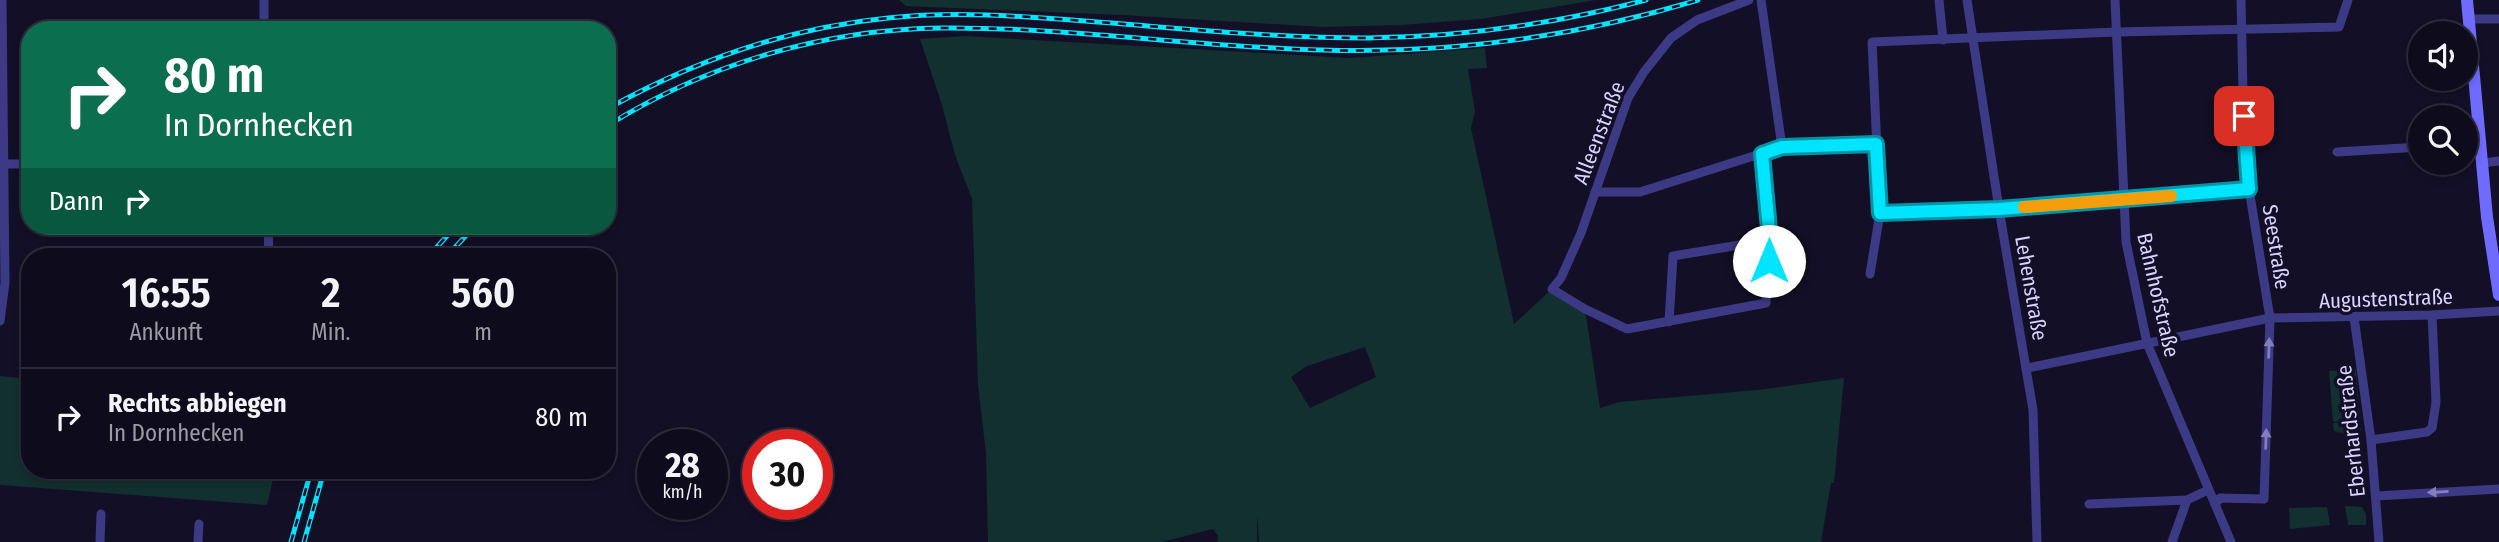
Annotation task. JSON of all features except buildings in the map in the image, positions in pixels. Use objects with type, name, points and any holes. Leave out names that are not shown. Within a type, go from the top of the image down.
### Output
[{"type":"main road","points":[[2467,0],[2487,217],[2499,295]]},
{"type":"street","points":[[0,321],[5,283],[2,0]]},
{"type":"street","points":[[264,0],[264,21]]},
{"type":"street","name":"Alleenstraße","points":[[1669,322],[1634,330],[1623,328],[1552,289],[1561,278],[1628,98],[1644,72],[1671,38],[1697,20],[1749,0]]},
{"type":"street","points":[[1761,0],[1782,147]]},
{"type":"street","points":[[1939,0],[1943,40]]},
{"type":"street","name":"Lehenstraße","points":[[1967,0],[1999,209],[2028,368],[2033,410],[2037,542]]},
{"type":"street","name":"Bahnhofstraße","points":[[2115,0],[2122,200],[2126,242],[2147,344],[2231,542]]},
{"type":"street","name":"Seestraße","points":[[2215,504],[2220,498],[2264,499],[2270,318],[2249,189],[2244,140],[2241,0]]},
{"type":"street","points":[[1870,274],[1880,213],[1872,42],[2116,32],[2339,27],[2348,0]]},
{"type":"street","points":[[2468,19],[2499,19]]},
{"type":"street","points":[[1595,192],[1640,192],[1782,147],[1876,144]]},
{"type":"street","points":[[2337,152],[2408,148]]},
{"type":"street","points":[[1762,154],[1770,240],[1766,303],[1669,322],[1673,256],[1770,240]]},
{"type":"street","points":[[2483,163],[2499,161]]},
{"type":"street","points":[[4,164],[21,164]]},
{"type":"street","points":[[1880,213],[1999,209],[2249,189]]},
{"type":"street","name":"Augustenstraße","points":[[2028,368],[2270,318],[2499,311]]},
{"type":"street","points":[[2371,440],[2427,432],[2432,428],[2437,402],[2432,315]]},
{"type":"street","name":"Eberhardstraße","points":[[2354,317],[2371,440],[2379,542]]},
{"type":"street","points":[[2089,504],[2187,500],[2208,489]]},
{"type":"street","points":[[2376,496],[2499,489]]},
{"type":"street","points":[[2172,542],[2187,500]]},
{"type":"street","points":[[100,542],[101,514]]},
{"type":"street","points":[[198,542],[199,524]]},
{"type":"green space","points":[[899,0],[1596,0],[1481,19],[1323,27],[906,6]]},
{"type":"green space","points":[[964,36],[1350,58],[1485,48],[1487,68],[1468,69],[1475,111],[1471,128],[1514,324],[1552,289],[1585,309],[1600,408],[1619,402],[1758,390],[1844,378],[1834,483],[1831,483],[1821,542],[1259,542],[1257,514],[1257,542],[1217,542],[1218,536],[1213,529],[1162,542],[988,542],[986,453],[978,385],[972,199],[955,155],[920,39]],"holes":[[[1365,347],[1376,377],[1310,408],[1291,377],[1307,366]]]},
{"type":"green space","points":[[2356,369],[2360,420],[2333,422],[2329,371]]},
{"type":"green space","points":[[0,376],[21,378],[21,479],[273,479],[267,505],[0,485]]},
{"type":"green space","points":[[2360,421],[2362,438],[2334,431],[2333,423]]},
{"type":"green space","points":[[2345,506],[2362,507],[2366,514],[2366,525],[2348,525]]},
{"type":"green space","points":[[2327,507],[2330,525],[2290,529],[2289,508]]},
{"type":"railway","points":[[616,104],[708,61],[743,49],[814,30],[888,18],[937,15],[1012,16],[1261,34],[1367,38],[1508,28],[1646,0]]},
{"type":"railway","points":[[616,121],[685,85],[768,54],[854,35],[898,30],[942,28],[1037,31],[1274,48],[1370,51],[1465,46],[1559,33],[1698,0]]},
{"type":"railway","points":[[436,248],[448,235]]},
{"type":"railway","points":[[454,248],[467,235]]},
{"type":"railway","points":[[291,542],[309,479]]},
{"type":"railway","points":[[304,542],[322,479]]},
{"type":"slow traffic","points":[[2024,207],[2171,196]]},
{"type":"route","points":[[1769,261],[1770,240],[1762,154],[1782,147],[1876,144],[1880,213],[1999,209],[2249,189],[2244,116]]}]
